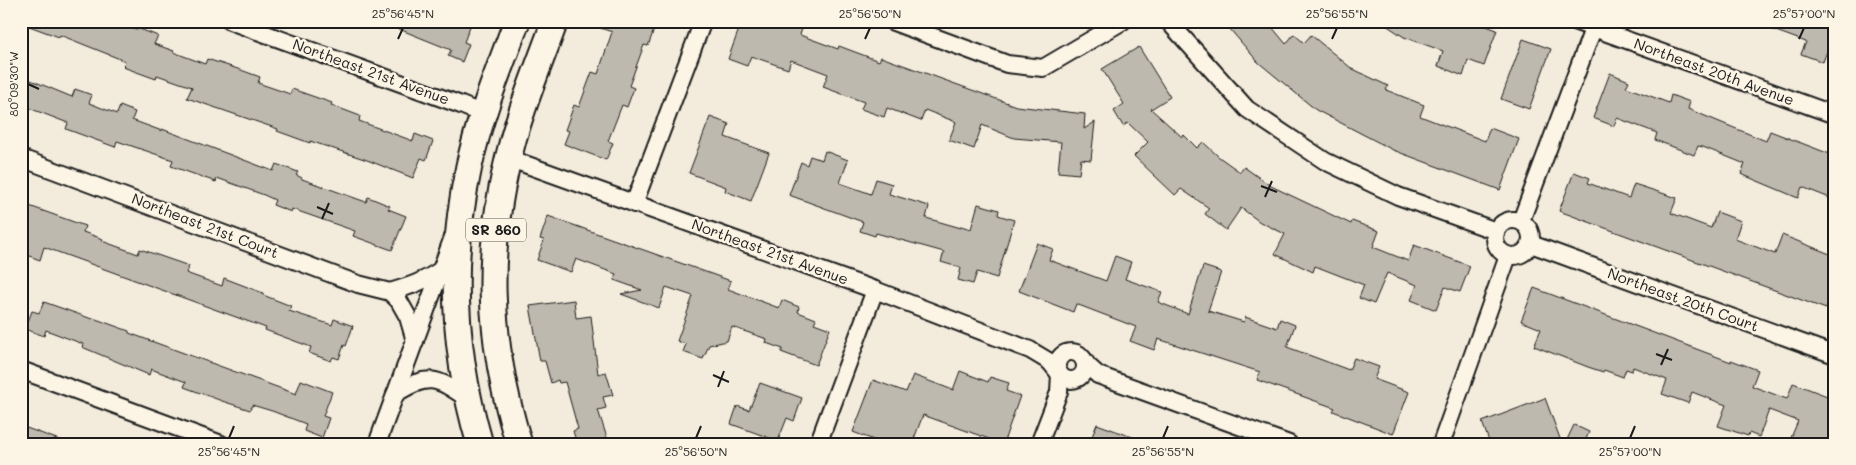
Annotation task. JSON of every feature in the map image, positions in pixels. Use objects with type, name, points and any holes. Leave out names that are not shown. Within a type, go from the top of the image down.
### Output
[{"type":"main road","name":"SR 860","points":[[480,444],[468,399],[460,345],[456,284],[460,218],[469,166],[483,114],[517,21]]},
{"type":"main road","name":"SR 860","points":[[519,444],[501,374],[495,334],[492,280],[496,231],[508,158],[521,115],[555,21]]},
{"type":"main road","points":[[498,72],[499,125],[508,158]]},
{"type":"street","name":"Northeast 21st Avenue","points":[[230,21],[483,114]]},
{"type":"street","points":[[634,204],[703,21]]},
{"type":"street","points":[[891,21],[1007,64],[1043,68],[1123,21]]},
{"type":"street","points":[[1168,21],[1246,109],[1325,161],[1398,196],[1496,231]]},
{"type":"street","name":"Northeast 20th Avenue","points":[[1574,21],[1835,115]]},
{"type":"street","points":[[1521,221],[1593,29]]},
{"type":"street","name":"Northeast 21st Court","points":[[21,158],[358,284],[390,292],[413,286],[441,270]]},
{"type":"street","name":"Northeast 21st Avenue","points":[[508,158],[875,290],[1030,350],[1050,362],[1067,376]]},
{"type":"street","points":[[377,444],[460,218]]},
{"type":"street","points":[[1509,220],[1521,221],[1529,228],[1531,244],[1524,253],[1514,257],[1508,256],[1498,249],[1495,237],[1496,231],[1499,226],[1509,220]]},
{"type":"street","name":"Northeast 20th Court","points":[[1531,244],[1835,355]]},
{"type":"street","points":[[1441,444],[1508,256]]},
{"type":"street","points":[[818,444],[875,290]]},
{"type":"street","points":[[390,292],[405,308],[415,341]]},
{"type":"street","name":"Northeast 21st Avenue","points":[[1030,350],[1076,353],[1083,359]]},
{"type":"street","points":[[1067,353],[1059,359],[1057,368],[1067,376],[1098,375],[1289,444]]},
{"type":"street","points":[[1067,376],[1084,372],[1083,359]]},
{"type":"street","points":[[1083,359],[1098,375]]},
{"type":"street","points":[[21,370],[221,444]]},
{"type":"street","points":[[1039,444],[1067,376]]},
{"type":"street","points":[[395,394],[412,384],[427,379],[448,385],[468,399]]},
{"type":"building","points":[[21,21],[113,21],[158,36],[154,44],[205,64],[207,59],[260,77],[258,83],[290,94],[292,89],[332,103],[331,105],[360,116],[359,121],[413,141],[415,134],[433,141],[426,160],[421,158],[413,178],[367,160],[310,141],[310,143],[277,131],[278,129],[187,98],[192,87],[157,75],[156,79],[123,67],[125,61],[60,35],[59,37],[21,23]]},
{"type":"building","points":[[379,21],[472,21],[464,42],[469,44],[462,62],[448,56],[451,50]]},
{"type":"building","points":[[586,21],[639,21],[655,27],[648,46],[644,45],[629,86],[634,88],[627,107],[622,105],[608,141],[613,143],[606,160],[564,144],[569,131],[565,130],[574,105],[579,107],[592,72],[598,74],[612,32],[586,23]]},
{"type":"building","points":[[742,21],[780,21],[802,29],[800,35],[838,49],[839,46],[879,61],[881,57],[1016,106],[1085,114],[1084,129],[1095,122],[1091,160],[1081,159],[1079,174],[1058,172],[1061,142],[1014,138],[982,125],[974,149],[949,140],[956,122],[925,110],[921,121],[887,108],[884,117],[861,109],[864,102],[823,87],[828,74],[791,60],[788,69],[751,56],[747,66],[728,59]]},
{"type":"building","points":[[1223,21],[1267,21],[1286,44],[1294,34],[1304,43],[1311,35],[1351,68],[1388,86],[1386,90],[1424,105],[1420,116],[1485,141],[1490,128],[1519,139],[1500,190],[1393,150],[1316,110],[1258,62]]},
{"type":"building","points":[[1380,21],[1473,21],[1497,30],[1484,66],[1468,60],[1463,76],[1438,66],[1443,51],[1404,37]]},
{"type":"building","points":[[1755,21],[1835,21],[1835,30],[1823,62],[1801,54],[1806,42],[1754,23]]},
{"type":"building","points":[[1523,39],[1551,49],[1529,109],[1501,99]]},
{"type":"building","points":[[1139,47],[1170,97],[1151,109],[1182,137],[1184,135],[1197,148],[1203,142],[1219,157],[1240,172],[1244,167],[1271,186],[1351,224],[1352,221],[1379,231],[1373,247],[1408,261],[1414,245],[1470,266],[1460,292],[1445,287],[1436,310],[1411,300],[1417,285],[1387,273],[1374,304],[1359,298],[1364,285],[1315,266],[1313,272],[1275,254],[1285,234],[1260,222],[1241,208],[1226,230],[1205,214],[1209,208],[1181,189],[1175,195],[1134,156],[1148,142],[1128,123],[1123,126],[1114,111],[1124,104],[1102,69]]},
{"type":"building","points":[[1610,73],[1629,81],[1626,87],[1669,103],[1671,95],[1690,102],[1688,109],[1766,141],[1770,131],[1835,156],[1835,200],[1802,187],[1798,198],[1741,174],[1745,164],[1703,147],[1698,146],[1694,155],[1655,140],[1657,133],[1617,118],[1614,126],[1593,118]]},
{"type":"building","points":[[21,76],[72,97],[75,89],[92,95],[89,103],[117,114],[120,106],[135,112],[132,120],[162,131],[162,129],[273,171],[276,164],[298,172],[296,175],[302,179],[366,202],[368,197],[390,206],[388,209],[406,216],[392,250],[353,236],[355,231],[292,209],[291,212],[273,205],[275,200],[264,195],[217,178],[216,182],[171,166],[173,160],[117,141],[115,147],[66,129],[68,123],[21,105]]},
{"type":"building","points":[[710,117],[729,124],[725,137],[769,153],[751,201],[725,191],[726,187],[689,173]]},
{"type":"building","points":[[825,151],[848,160],[840,183],[871,194],[876,179],[892,184],[889,194],[929,206],[926,218],[971,229],[978,204],[999,210],[998,215],[1014,220],[997,278],[977,272],[973,284],[958,280],[961,268],[941,262],[944,252],[876,233],[875,236],[860,231],[863,222],[789,195],[801,162],[807,165],[810,156],[822,160]]},
{"type":"building","points":[[1574,172],[1590,178],[1588,183],[1629,198],[1634,184],[1677,198],[1671,213],[1711,228],[1717,212],[1741,221],[1735,239],[1775,254],[1782,235],[1835,256],[1835,300],[1830,298],[1826,309],[1559,211]]},
{"type":"building","points":[[21,203],[85,226],[83,232],[103,239],[102,241],[138,254],[140,249],[189,266],[186,273],[222,286],[224,278],[291,306],[289,311],[332,325],[334,319],[353,326],[346,346],[344,345],[339,359],[333,357],[331,361],[309,353],[311,347],[265,330],[266,328],[44,247],[40,260],[21,253]]},
{"type":"building","points":[[548,216],[731,281],[728,289],[779,308],[782,300],[799,307],[798,312],[816,319],[814,323],[830,329],[816,365],[781,352],[783,349],[766,343],[767,339],[732,327],[727,341],[709,345],[703,359],[683,352],[686,344],[677,341],[693,296],[666,287],[659,308],[621,294],[642,290],[614,280],[616,274],[576,259],[571,272],[537,260],[544,240],[540,239]]},
{"type":"building","points":[[1037,243],[1053,249],[1049,260],[1106,281],[1115,256],[1131,262],[1125,279],[1162,292],[1158,302],[1188,314],[1203,266],[1221,272],[1208,311],[1244,322],[1245,317],[1277,328],[1280,319],[1295,325],[1287,347],[1349,370],[1354,358],[1379,367],[1374,379],[1409,392],[1393,434],[1333,411],[1335,408],[1257,380],[1260,372],[1158,339],[1154,350],[1130,341],[1136,327],[1076,304],[1073,312],[1019,291]]},
{"type":"building","points":[[1534,288],[1731,362],[1731,360],[1758,370],[1752,386],[1787,399],[1793,383],[1835,399],[1835,429],[1829,444],[1800,444],[1790,440],[1798,421],[1769,410],[1759,437],[1749,433],[1748,436],[1718,426],[1726,405],[1692,392],[1688,403],[1662,394],[1667,380],[1633,367],[1632,371],[1626,369],[1623,377],[1604,370],[1603,372],[1534,346],[1541,329],[1521,321]]},
{"type":"building","points":[[574,300],[576,318],[591,316],[598,374],[606,372],[613,395],[603,397],[606,408],[598,410],[609,444],[577,444],[573,431],[578,429],[565,382],[559,383],[558,380],[551,383],[545,361],[540,361],[530,306]]},
{"type":"building","points":[[44,302],[129,331],[129,333],[296,394],[301,380],[332,392],[323,416],[329,418],[322,438],[304,431],[306,424],[272,411],[252,405],[250,410],[222,401],[184,387],[186,382],[151,369],[149,375],[82,347],[83,344],[46,330],[44,336],[25,329],[32,311],[39,313]]},
{"type":"building","points":[[960,371],[988,382],[990,377],[1009,383],[1006,391],[1020,396],[1003,444],[923,415],[912,444],[884,444],[853,432],[873,380],[906,392],[913,375],[953,390]]},
{"type":"building","points":[[760,383],[802,398],[794,421],[787,418],[778,441],[731,424],[737,406],[749,410]]},
{"type":"building","points":[[1545,398],[1562,444],[1490,444],[1482,422]]},
{"type":"building","points":[[1097,424],[1146,442],[1146,444],[1089,444]]},
{"type":"building","points":[[1574,425],[1589,432],[1584,444],[1565,444]]},
{"type":"building","points":[[21,426],[65,442],[65,444],[21,444]]}]
